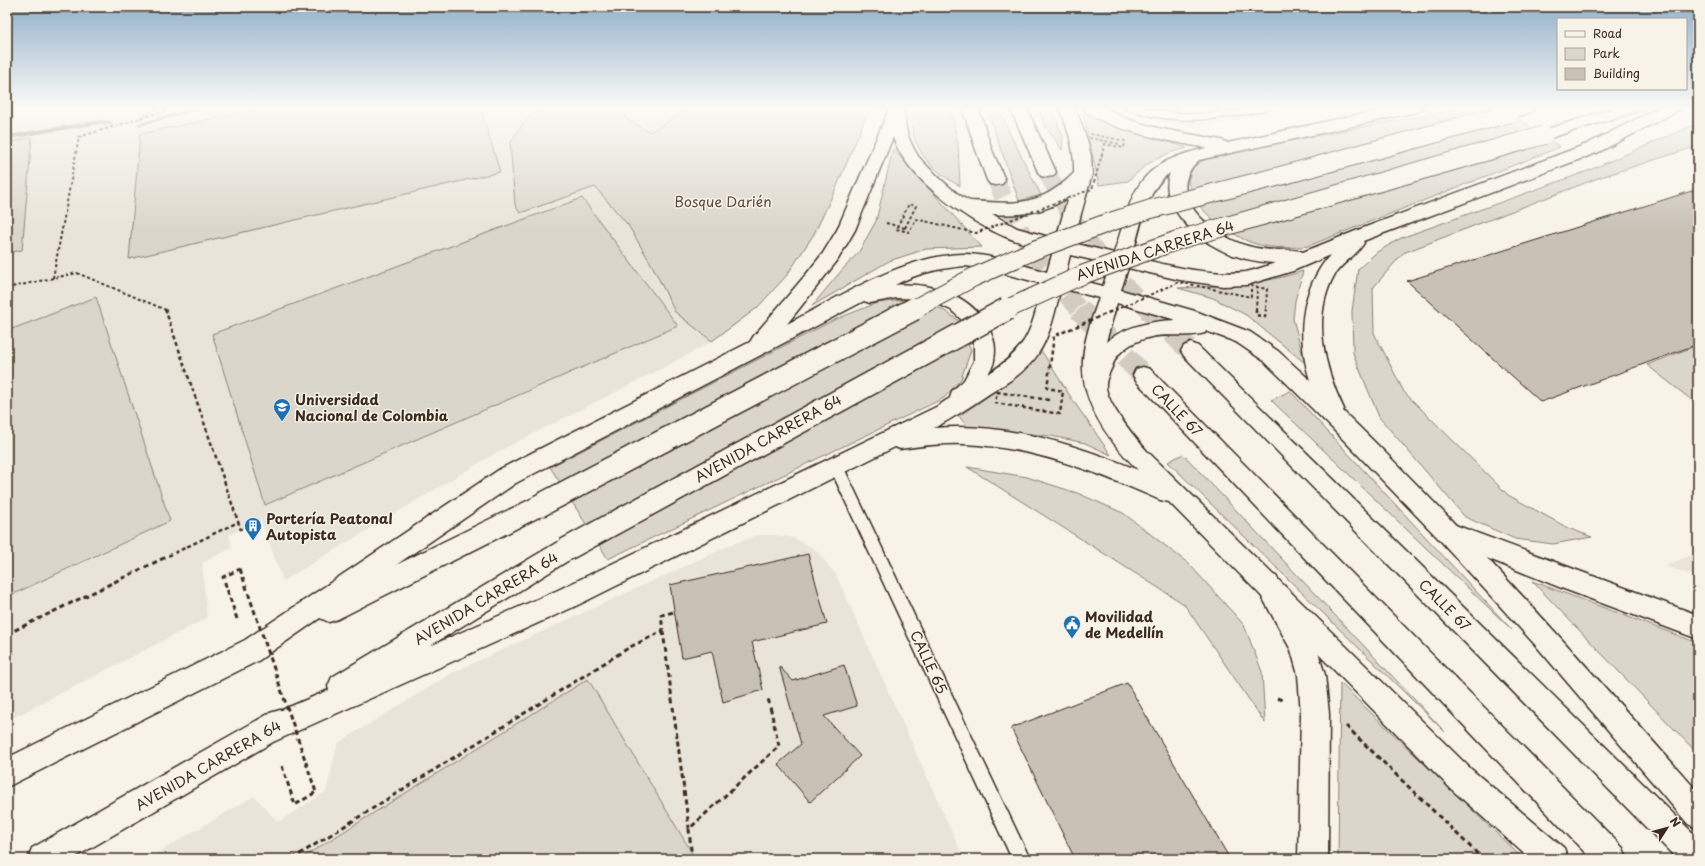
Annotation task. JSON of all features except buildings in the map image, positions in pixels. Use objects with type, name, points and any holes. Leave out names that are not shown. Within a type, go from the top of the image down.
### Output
[{"type":"main road","points":[[751,352],[815,277],[830,257],[846,230],[881,147]]},
{"type":"main road","points":[[905,147],[911,158],[940,188],[987,219],[1011,232],[1036,241],[1121,261],[1180,274],[1223,279],[1247,278],[1264,273],[1594,147]]},
{"type":"main road","points":[[983,147],[996,180]]},
{"type":"main road","points":[[1036,147],[1047,172]]},
{"type":"main road","points":[[266,731],[567,598],[944,413],[1009,371],[1030,350],[1041,328],[1083,174],[1084,158],[1082,147]]},
{"type":"main road","points":[[1225,147],[1193,156],[1160,171],[1148,183],[1110,294],[1097,334],[1094,349],[1093,369],[1096,387],[1108,417],[1120,436],[1139,457],[1461,779],[1553,859]]},
{"type":"main road","points":[[7,773],[539,506],[974,277],[1037,249],[1110,222],[1385,147]]},
{"type":"main road","name":"AVENIDA CARRERA 64","points":[[43,859],[266,731],[565,550],[990,317],[1038,293],[1125,257],[1178,240],[1501,147]]},
{"type":"main road","points":[[1193,156],[1182,167],[1176,180],[1176,195],[1184,211],[1197,224],[1214,238],[1241,251],[1266,256],[1308,256]]},
{"type":"main road","points":[[954,198],[974,206],[993,210],[1007,211],[1029,208],[1054,199],[1067,190],[1083,174]]},
{"type":"main road","points":[[1340,422],[1323,387],[1315,363],[1312,338],[1315,304],[1324,278],[1334,262],[1369,232]]},
{"type":"main road","points":[[249,652],[508,476],[902,273],[946,261],[965,260],[988,263],[1110,294],[1188,316],[1243,337],[1271,356],[1340,422],[1447,532],[1547,640],[1698,814]]},
{"type":"main road","points":[[846,301],[897,291],[922,292],[943,298],[958,305],[972,318],[984,337],[984,361],[972,385],[944,413]]},
{"type":"main road","points":[[1096,387],[1102,364],[1112,348],[1128,337],[1149,330],[1172,326],[1196,328],[1243,337]]},
{"type":"main road","name":"CALLE 67","points":[[1191,351],[1698,859]]},
{"type":"main road","name":"CALLE 67","points":[[1143,375],[1612,859]]},
{"type":"main road","points":[[885,442],[952,436],[974,436],[1007,440],[1089,461],[1132,477],[1180,499]]},
{"type":"main road","points":[[1447,532],[1698,627]]},
{"type":"main road","points":[[1267,584],[1292,625],[1306,654],[1314,692],[1313,859]]},
{"type":"lane","name":"CALLE 65","points":[[836,466],[1021,859]]},
{"type":"path","points":[[53,278],[78,147]]},
{"type":"path","points":[[886,223],[898,226],[905,228],[916,206],[909,204],[898,226],[896,229],[909,232],[916,219],[976,233],[1092,189],[1104,147]]},
{"type":"path","points":[[7,288],[77,273],[166,309],[240,530]]},
{"type":"path","points":[[1049,400],[997,392],[995,402],[1060,414],[1063,391],[1047,388],[1054,336],[1178,282],[1251,297],[1251,286],[1266,289],[1265,317],[1256,315],[1257,290]]},
{"type":"path","points":[[7,634],[238,522]]},
{"type":"path","points":[[237,619],[223,577],[240,568],[316,792],[295,805],[282,766]]},
{"type":"path","points":[[674,612],[661,615],[662,631],[692,859]]},
{"type":"path","points":[[292,859],[630,647],[662,631]]},
{"type":"path","points":[[689,829],[779,746],[768,698]]},
{"type":"path","points":[[1348,727],[1483,859]]},
{"type":"shaded area","name":"Universidad Nacional de Colombia","points":[[7,147],[853,147],[814,234],[787,275],[757,308],[736,325],[712,341],[665,367],[499,451],[283,581],[261,520],[229,535],[232,548],[202,563],[207,618],[7,721]]},
{"type":"shaded area","points":[[759,535],[776,535],[794,538],[815,549],[836,575],[964,859],[147,859],[254,796],[278,822],[326,792],[338,743],[452,673],[733,544]]},
{"type":"shaded area","points":[[1698,552],[1698,577],[1665,566]]},
{"type":"green space","points":[[7,147],[31,147],[22,250],[7,253]]},
{"type":"green space","points":[[139,147],[492,147],[500,172],[129,259]]},
{"type":"green space","name":"Bosque Darién","points":[[510,147],[853,147],[814,234],[787,275],[757,308],[712,341],[675,312],[653,267],[628,225],[595,187],[520,213],[515,205]]},
{"type":"green space","points":[[958,147],[960,186],[934,168],[919,148]]},
{"type":"green space","points":[[1000,147],[1017,147],[1041,195],[1019,201]]},
{"type":"green space","points":[[1091,147],[1187,148],[1169,153],[1147,164],[1128,181],[1099,185]]},
{"type":"green space","points":[[1258,147],[1559,147],[1308,246],[1282,248],[1262,246],[1241,238],[1215,221],[1197,202],[1188,182],[1192,168],[1208,157]]},
{"type":"green space","points":[[1642,147],[1694,147],[1598,178],[1403,253],[1373,288],[1374,333],[1404,392],[1508,495],[1568,528],[1592,537],[1553,544],[1515,539],[1465,517],[1379,417],[1353,353],[1352,311],[1358,269],[1377,252],[1401,238],[1585,172]]},
{"type":"green space","points":[[893,149],[982,247],[926,249],[889,261],[812,306],[859,252],[876,221]]},
{"type":"green space","points":[[582,198],[678,326],[265,505],[212,334]]},
{"type":"green space","points":[[1303,271],[1295,301],[1293,319],[1305,363],[1246,315],[1213,298],[1178,288],[1257,282],[1288,276]]},
{"type":"green space","points":[[96,297],[170,521],[7,597],[7,331]]},
{"type":"green space","points":[[911,299],[942,309],[959,321],[971,350],[961,379],[944,398],[608,559],[550,467],[834,320],[877,303]]},
{"type":"green space","points":[[1698,345],[1698,405],[1647,365]]},
{"type":"green space","points":[[1039,347],[1072,399],[1111,455],[1085,443],[1051,436],[968,428],[959,416],[1015,378],[1030,363]]},
{"type":"green space","points":[[1290,391],[1512,630],[1271,400]]},
{"type":"green space","points":[[1183,454],[1445,732],[1168,462]]},
{"type":"green space","points":[[967,467],[1027,477],[1077,493],[1123,513],[1189,564],[1244,625],[1262,672],[1265,723],[1184,604]]},
{"type":"green space","points":[[1532,581],[1698,643],[1698,754]]},
{"type":"green space","points":[[588,679],[692,853],[684,859],[300,859]]},
{"type":"green space","points":[[1340,683],[1517,853],[1524,859],[1338,859]]},
{"type":"tunnel","points":[[1047,172],[1068,211],[1089,243],[1114,273],[1148,309]]},
{"type":"tunnel","points":[[996,180],[1012,216],[1042,265],[1080,310]]},
{"type":"tunnel","points":[[1079,309],[1143,375]]},
{"type":"tunnel","points":[[1148,309],[1191,351]]},
{"type":"place","name":"Universidad Nacional de Colombia","points":[[282,422]]},
{"type":"place","name":"Portería Peatonal Autopista","points":[[253,541]]},
{"type":"place","name":"Movilidad de Medellín","points":[[1072,639]]}]
